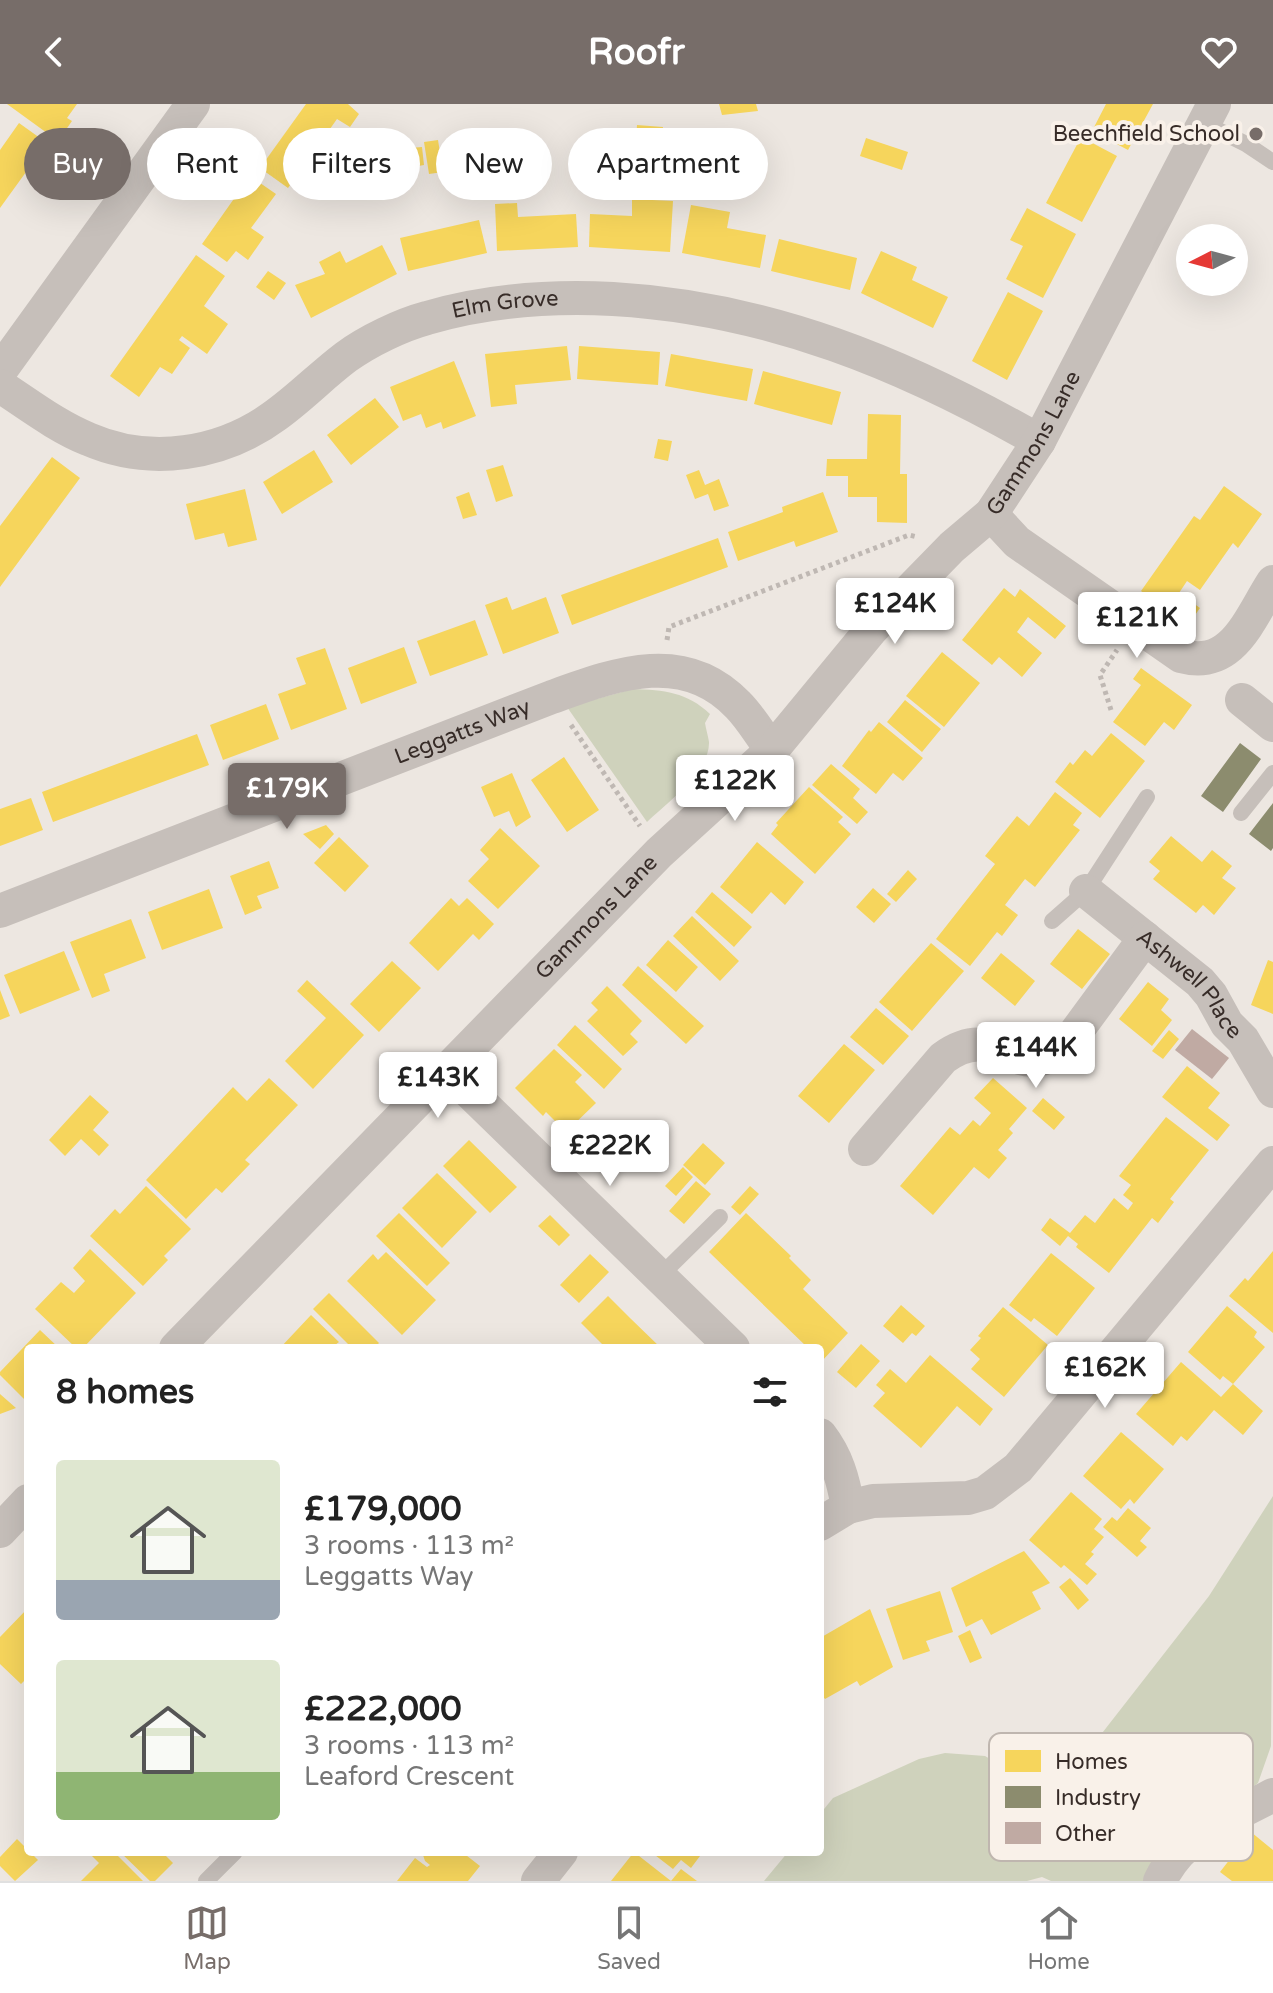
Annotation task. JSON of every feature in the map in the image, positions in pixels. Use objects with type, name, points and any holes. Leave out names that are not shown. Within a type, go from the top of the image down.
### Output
[{"type":"street","points":[[0,371],[193,104]]},
{"type":"street","name":"Gammons Lane","points":[[180,1344],[659,853],[772,750],[871,630],[952,547],[991,514],[1039,441],[1209,113]]},
{"type":"street","name":"Elm Grove","points":[[0,386],[55,422],[87,439],[116,449],[171,454],[213,448],[245,436],[276,415],[347,356],[426,318],[523,300],[593,298],[649,301],[717,310],[788,328],[904,371],[983,409],[1039,441]]},
{"type":"street","points":[[991,514],[1017,542],[1181,656],[1192,659],[1217,656],[1231,646],[1273,582]]},
{"type":"street","name":"Leggatts Way","points":[[0,911],[552,697],[632,672],[662,670],[689,674],[707,682],[738,704],[772,750]]},
{"type":"street","points":[[1242,700],[1273,725]]},
{"type":"street","name":"Ashwell Place","points":[[1086,891],[1200,982],[1227,1024],[1258,1061],[1273,1091]]},
{"type":"street","points":[[865,1149],[943,1058],[953,1051],[981,1043],[1020,1059],[1042,1060],[1065,1047],[1145,938]]},
{"type":"street","points":[[446,1069],[725,1344]]},
{"type":"street","points":[[834,1515],[873,1501],[968,1498],[985,1493],[1018,1468],[1273,1163]]},
{"type":"street","points":[[824,1441],[843,1476],[834,1515]]},
{"type":"street","points":[[0,1531],[24,1505]]},
{"type":"street","points":[[1253,1806],[1273,1795]]},
{"type":"street","points":[[538,1881],[558,1856]]},
{"type":"street","points":[[1160,1881],[1172,1861]]},
{"type":"lane","points":[[1209,113],[1273,162]]},
{"type":"lane","points":[[1241,813],[1273,773]]},
{"type":"lane","points":[[1052,921],[1086,891],[1147,797]]},
{"type":"lane","points":[[659,1277],[720,1217]]},
{"type":"lane","points":[[206,1881],[231,1856]]},
{"type":"path","points":[[662,670],[669,627],[909,535],[952,547]]},
{"type":"path","points":[[1111,710],[1100,675],[1136,623]]},
{"type":"path","points":[[552,697],[659,853]]},
{"type":"green space","points":[[633,689],[655,690],[684,697],[710,714],[705,723],[709,742],[702,764],[686,786],[647,822],[567,707]]},
{"type":"green space","points":[[1273,1496],[1271,1746],[1258,1783],[1253,1787],[1253,1733],[1102,1733],[1209,1596]]},
{"type":"green space","points":[[945,1753],[989,1758],[989,1861],[1157,1861],[1150,1866],[1143,1881],[1051,1881],[1042,1877],[1027,1881],[764,1881],[785,1856],[824,1856],[824,1809],[833,1798],[919,1759]]},
{"type":"building: Homes","points":[[7,104],[77,104],[67,118],[72,121],[67,128],[40,128]]},
{"type":"building: Homes","points":[[306,104],[348,104],[359,114],[350,127],[337,119],[331,128],[289,128]]},
{"type":"building: Homes","points":[[719,104],[756,104],[758,111],[722,115]]},
{"type":"building: Homes","points":[[1106,104],[1153,104],[1128,150],[1092,131]]},
{"type":"building: Homes","points":[[19,123],[26,128],[24,175],[0,208],[0,150]]},
{"type":"building: Homes","points":[[637,125],[663,127],[663,128],[637,128]]},
{"type":"building: Homes","points":[[283,136],[283,184],[267,173],[267,158]]},
{"type":"building: Homes","points":[[1081,137],[1117,156],[1082,222],[1046,203]]},
{"type":"building: Homes","points":[[866,138],[908,152],[902,170],[860,156]]},
{"type":"building: Homes","points":[[436,140],[436,173],[429,174],[424,142]]},
{"type":"building: Homes","points":[[420,147],[424,165],[420,166]]},
{"type":"building: Homes","points":[[267,188],[276,194],[251,228],[264,237],[248,260],[236,251],[227,262],[202,244],[233,200],[267,200]]},
{"type":"building: Homes","points":[[632,200],[673,201],[670,252],[589,247],[590,214],[632,216]]},
{"type":"building: Homes","points":[[517,203],[518,217],[576,214],[578,247],[497,251],[495,204]]},
{"type":"building: Homes","points":[[691,205],[730,212],[727,228],[766,235],[760,268],[682,253]]},
{"type":"building: Homes","points":[[1027,208],[1076,234],[1043,298],[1006,279],[1023,246],[1010,240]]},
{"type":"building: Homes","points":[[479,220],[487,253],[408,271],[400,238]]},
{"type":"building: Homes","points":[[779,239],[857,258],[850,290],[771,271]]},
{"type":"building: Homes","points":[[382,245],[397,274],[311,318],[295,285],[325,274],[319,262],[340,251],[346,263]]},
{"type":"building: Homes","points":[[881,251],[917,267],[912,280],[948,297],[933,328],[861,293]]},
{"type":"building: Homes","points":[[196,255],[225,276],[204,306],[228,324],[207,354],[182,336],[179,340],[190,348],[172,374],[160,367],[139,397],[110,376]]},
{"type":"building: Homes","points":[[268,271],[286,283],[274,300],[256,287]]},
{"type":"building: Homes","points":[[1008,292],[1043,311],[1007,380],[972,361]]},
{"type":"building: Homes","points":[[567,346],[571,380],[515,385],[517,404],[491,407],[485,354]]},
{"type":"building: Homes","points":[[579,346],[660,352],[658,385],[577,379]]},
{"type":"building: Homes","points":[[671,354],[753,369],[747,401],[665,386]]},
{"type":"building: Homes","points":[[454,361],[476,416],[443,429],[441,422],[426,428],[421,414],[403,421],[390,387]]},
{"type":"building: Homes","points":[[763,371],[841,392],[832,425],[754,404]]},
{"type":"building: Homes","points":[[375,398],[399,427],[351,465],[327,435]]},
{"type":"building: Homes","points":[[868,414],[901,415],[900,474],[907,474],[907,523],[877,522],[877,497],[848,497],[848,476],[826,476],[827,459],[867,459]]},
{"type":"building: Homes","points":[[658,439],[672,441],[668,461],[654,458]]},
{"type":"building: Homes","points":[[314,450],[333,482],[282,514],[263,482]]},
{"type":"building: Homes","points":[[52,457],[80,478],[0,587],[0,526]]},
{"type":"building: Homes","points":[[503,465],[513,496],[496,502],[486,470]]},
{"type":"building: Homes","points":[[699,470],[705,485],[719,479],[729,506],[714,511],[708,494],[695,499],[686,475]]},
{"type":"building: Homes","points":[[1224,486],[1262,514],[1238,548],[1233,543],[1200,590],[1187,581],[1179,593],[1200,608],[1193,618],[1183,611],[1178,618],[1141,591],[1194,516],[1200,520]]},
{"type":"building: Homes","points":[[245,489],[257,540],[228,547],[224,533],[195,540],[186,504]]},
{"type":"building: Homes","points":[[469,492],[477,515],[463,519],[456,497]]},
{"type":"building: Homes","points":[[823,492],[838,532],[796,547],[794,541],[738,561],[728,532],[783,512],[782,507]]},
{"type":"building: Homes","points":[[718,538],[728,567],[572,625],[561,595]]},
{"type":"building: Homes","points":[[1004,588],[1015,597],[1020,589],[1066,626],[1055,639],[1028,617],[1017,632],[1042,653],[1022,677],[999,657],[992,665],[962,640]]},
{"type":"building: Homes","points":[[507,597],[512,610],[546,597],[559,633],[503,654],[485,605]]},
{"type":"building: Homes","points":[[475,620],[488,655],[430,676],[417,641]]},
{"type":"building: Homes","points":[[404,647],[417,683],[361,704],[348,668]]},
{"type":"building: Homes","points":[[325,648],[347,709],[291,730],[278,694],[306,684],[296,658]]},
{"type":"building: Homes","points":[[942,652],[980,683],[944,727],[906,696]]},
{"type":"building: Homes","points":[[1141,668],[1192,705],[1174,730],[1164,722],[1145,746],[1113,722],[1141,685],[1133,679]]},
{"type":"building: Homes","points":[[905,700],[941,729],[922,752],[887,722]]},
{"type":"building: Homes","points":[[266,704],[279,739],[223,760],[210,725]]},
{"type":"building: Homes","points":[[879,722],[923,758],[903,781],[893,773],[876,794],[842,766],[869,730],[871,732]]},
{"type":"building: Homes","points":[[1111,733],[1145,761],[1100,818],[1055,782],[1070,762],[1073,765],[1085,750],[1092,756]]},
{"type":"building: Homes","points":[[197,734],[209,765],[53,822],[42,792]]},
{"type":"building: Homes","points":[[564,757],[599,810],[567,832],[531,780]]},
{"type":"building: Homes","points":[[831,764],[860,789],[853,798],[868,812],[857,824],[812,785]]},
{"type":"building: Homes","points":[[512,773],[531,817],[516,827],[509,811],[494,817],[481,787]]},
{"type":"building: Homes","points":[[809,787],[843,817],[838,822],[851,834],[815,874],[771,834],[778,825],[776,823]]},
{"type":"building: Homes","points":[[1055,792],[1082,813],[1073,825],[1080,830],[1035,887],[1025,879],[1005,905],[1018,915],[1002,936],[997,932],[970,966],[936,939],[995,864],[985,856],[1017,816],[1029,826]]},
{"type":"building: Homes","points":[[31,798],[43,830],[0,846],[0,809]]},
{"type":"building: Homes","points":[[326,825],[334,834],[320,849],[303,834]]},
{"type":"building: Homes","points":[[500,828],[540,866],[498,909],[468,881],[489,859],[480,850]]},
{"type":"building: Homes","points":[[1171,836],[1202,862],[1212,850],[1232,866],[1222,878],[1236,888],[1214,915],[1203,905],[1196,913],[1153,879],[1160,871],[1149,862]]},
{"type":"building: Homes","points":[[339,837],[369,866],[345,892],[314,863]]},
{"type":"building: Homes","points":[[757,842],[804,882],[785,905],[771,892],[752,914],[720,887]]},
{"type":"building: Homes","points":[[269,861],[279,888],[257,896],[262,908],[245,915],[230,876]]},
{"type":"building: Homes","points":[[908,870],[917,879],[896,902],[887,894]]},
{"type":"building: Homes","points":[[873,888],[891,904],[874,923],[856,907]]},
{"type":"building: Homes","points":[[209,889],[223,928],[162,950],[148,912]]},
{"type":"building: Homes","points":[[712,892],[752,927],[734,947],[695,912]]},
{"type":"building: Homes","points":[[451,898],[459,906],[467,898],[494,924],[479,940],[473,934],[438,971],[409,943]]},
{"type":"building: Homes","points":[[692,916],[739,961],[720,981],[673,936]]},
{"type":"building: Homes","points":[[131,919],[146,958],[104,974],[110,991],[92,998],[70,942]]},
{"type":"building: Homes","points":[[1078,929],[1110,954],[1082,989],[1050,964]]},
{"type":"building: Homes","points":[[668,940],[698,967],[676,992],[646,965]]},
{"type":"building: Homes","points":[[931,943],[964,971],[912,1031],[879,1002]]},
{"type":"building: Homes","points":[[64,951],[80,990],[20,1014],[4,975]]},
{"type":"building: Homes","points":[[1001,953],[1035,981],[1015,1006],[981,978]]},
{"type":"building: Homes","points":[[1268,960],[1273,962],[1273,1014],[1251,1005]]},
{"type":"building: Homes","points":[[392,961],[421,988],[379,1032],[350,1004]]},
{"type":"building: Homes","points":[[638,966],[704,1026],[686,1044],[622,985]]},
{"type":"building: Homes","points":[[307,980],[364,1035],[313,1089],[285,1061],[326,1018],[297,991]]},
{"type":"building: Homes","points":[[1148,982],[1169,999],[1161,1010],[1172,1020],[1152,1046],[1119,1019]]},
{"type":"building: Homes","points":[[607,986],[642,1021],[630,1034],[638,1042],[623,1056],[587,1021],[598,1010],[591,1003]]},
{"type":"building: Homes","points":[[0,990],[10,1016],[0,1020]]},
{"type":"building: Homes","points":[[876,1008],[909,1036],[883,1065],[850,1037]]},
{"type":"building: Homes","points":[[575,1025],[622,1069],[604,1089],[557,1045]]},
{"type":"building: Homes","points":[[1169,1030],[1179,1039],[1163,1059],[1152,1051]]},
{"type":"building: Homes","points":[[844,1044],[875,1070],[829,1123],[798,1096]]},
{"type":"building: Homes","points":[[554,1049],[582,1075],[575,1082],[596,1103],[566,1132],[546,1112],[543,1116],[515,1088]]},
{"type":"building: Homes","points":[[1187,1066],[1220,1093],[1208,1108],[1230,1125],[1217,1141],[1162,1097]]},
{"type":"building: Homes","points":[[269,1078],[298,1105],[245,1160],[250,1164],[222,1193],[216,1188],[186,1219],[146,1180],[233,1087],[247,1101]]},
{"type":"building: Homes","points":[[993,1078],[1027,1108],[1009,1129],[1013,1133],[998,1150],[1007,1158],[989,1179],[974,1167],[933,1215],[900,1186],[950,1127],[960,1135],[973,1120],[980,1126],[991,1113],[974,1098]]},
{"type":"building: Homes","points":[[90,1095],[109,1112],[93,1130],[109,1145],[99,1156],[81,1139],[65,1156],[49,1140]]},
{"type":"building: Homes","points":[[1043,1098],[1065,1117],[1054,1130],[1032,1111]]},
{"type":"building: Homes","points":[[1166,1117],[1209,1150],[1170,1199],[1174,1202],[1158,1223],[1152,1218],[1109,1273],[1076,1247],[1078,1244],[1068,1236],[1060,1246],[1041,1230],[1050,1218],[1070,1233],[1085,1215],[1095,1223],[1114,1198],[1128,1210],[1133,1203],[1123,1195],[1131,1185],[1119,1176]]},
{"type":"building: Homes","points":[[469,1140],[517,1187],[490,1213],[443,1166]]},
{"type":"building: Homes","points":[[703,1143],[725,1163],[705,1185],[683,1165]]},
{"type":"building: Homes","points":[[683,1167],[693,1177],[676,1196],[665,1186]]},
{"type":"building: Homes","points":[[437,1173],[477,1212],[442,1248],[402,1208]]},
{"type":"building: Homes","points":[[696,1181],[711,1194],[684,1224],[669,1211]]},
{"type":"building: Homes","points":[[146,1186],[191,1229],[164,1256],[168,1260],[143,1286],[90,1236],[115,1209],[120,1214]]},
{"type":"building: Homes","points":[[750,1186],[759,1194],[740,1215],[731,1207]]},
{"type":"building: Homes","points":[[399,1213],[450,1263],[427,1286],[376,1236]]},
{"type":"building: Homes","points":[[746,1213],[791,1256],[789,1258],[811,1280],[803,1289],[848,1333],[824,1359],[824,1344],[804,1344],[709,1252]]},
{"type":"building: Homes","points":[[550,1215],[570,1235],[559,1246],[538,1226]]},
{"type":"building: Homes","points":[[90,1249],[136,1293],[87,1344],[72,1344],[35,1309],[61,1282],[74,1293],[85,1281],[73,1268]]},
{"type":"building: Homes","points":[[1273,1251],[1273,1333],[1229,1296],[1245,1278],[1248,1281]]},
{"type":"building: Homes","points":[[386,1252],[436,1300],[402,1335],[347,1281],[373,1254],[378,1260]]},
{"type":"building: Homes","points":[[1051,1253],[1095,1288],[1057,1336],[1034,1318],[1031,1322],[1009,1305]]},
{"type":"building: Homes","points":[[590,1254],[609,1272],[579,1303],[560,1285]]},
{"type":"building: Homes","points":[[329,1293],[379,1343],[348,1344],[313,1309]]},
{"type":"building: Homes","points":[[608,1296],[657,1344],[602,1344],[581,1323]]},
{"type":"building: Homes","points":[[901,1305],[925,1326],[916,1336],[912,1333],[903,1343],[883,1326]]},
{"type":"building: Homes","points":[[1227,1306],[1257,1332],[1254,1337],[1265,1347],[1233,1384],[1223,1376],[1220,1380],[1188,1352]]},
{"type":"building: Homes","points":[[1003,1307],[1048,1345],[1004,1397],[971,1369],[980,1359],[970,1350]]},
{"type":"building: Homes","points":[[311,1315],[339,1342],[336,1344],[284,1344]]},
{"type":"building: Homes","points":[[40,1330],[55,1344],[27,1344]]},
{"type":"building: Homes","points":[[861,1344],[880,1361],[856,1388],[837,1372]]},
{"type":"building: Homes","points":[[24,1347],[24,1399],[0,1375]]},
{"type":"building: Homes","points":[[930,1355],[993,1409],[980,1426],[957,1406],[921,1448],[873,1406],[885,1393],[876,1385],[890,1369],[906,1383]]},
{"type":"building: Homes","points":[[1181,1362],[1221,1397],[1233,1384],[1263,1411],[1243,1435],[1214,1410],[1187,1441],[1181,1436],[1173,1446],[1136,1414]]},
{"type":"building: Homes","points":[[0,1394],[16,1408],[0,1414]]},
{"type":"building: Homes","points":[[1121,1432],[1164,1469],[1134,1504],[1130,1499],[1121,1509],[1083,1476]]},
{"type":"building: Homes","points":[[1071,1492],[1102,1519],[1094,1529],[1104,1537],[1085,1564],[1097,1574],[1087,1585],[1064,1565],[1061,1568],[1029,1540]]},
{"type":"building: Homes","points":[[1128,1508],[1151,1528],[1140,1541],[1147,1547],[1137,1557],[1103,1527],[1112,1517],[1117,1521]]},
{"type":"building: Homes","points":[[1024,1551],[1050,1583],[1032,1592],[1041,1609],[991,1635],[982,1619],[966,1627],[951,1588]]},
{"type":"building: Homes","points":[[1070,1578],[1089,1600],[1078,1610],[1059,1587]]},
{"type":"building: Homes","points":[[940,1591],[953,1632],[926,1641],[930,1651],[903,1660],[886,1609]]},
{"type":"building: Homes","points":[[870,1609],[893,1667],[860,1686],[857,1681],[825,1699],[824,1636]]},
{"type":"building: Homes","points":[[24,1612],[24,1681],[21,1684],[0,1664],[0,1637]]},
{"type":"building: Homes","points":[[970,1630],[982,1658],[970,1663],[958,1636]]},
{"type":"building: Homes","points":[[1253,1834],[1273,1850],[1273,1881],[1232,1881],[1220,1872],[1229,1861],[1253,1861]]},
{"type":"building: Homes","points":[[17,1839],[24,1846],[24,1856],[34,1856],[38,1860],[15,1881],[0,1866],[0,1857]]},
{"type":"building: Homes","points":[[92,1856],[118,1856],[143,1881],[81,1881],[99,1863]]},
{"type":"building: Homes","points":[[124,1856],[166,1856],[173,1863],[155,1881],[150,1881]]},
{"type":"building: Homes","points":[[423,1856],[467,1856],[480,1866],[468,1881],[397,1881],[415,1858],[427,1867],[430,1865]]},
{"type":"building: Homes","points":[[631,1856],[639,1856],[671,1881],[611,1881]]},
{"type":"building: Homes","points":[[656,1856],[700,1856],[691,1868],[681,1860],[673,1869]]},
{"type":"building: Homes","points":[[681,1869],[697,1881],[671,1881]]},
{"type":"building: Industry","points":[[1240,743],[1261,759],[1223,812],[1201,796]]},
{"type":"building: Industry","points":[[1273,803],[1273,848],[1271,851],[1249,834]]},
{"type":"building: Other","points":[[1192,1029],[1229,1058],[1212,1079],[1175,1050]]},
{"type":"place","name":"Beechfield School","points":[[1256,134]]}]
